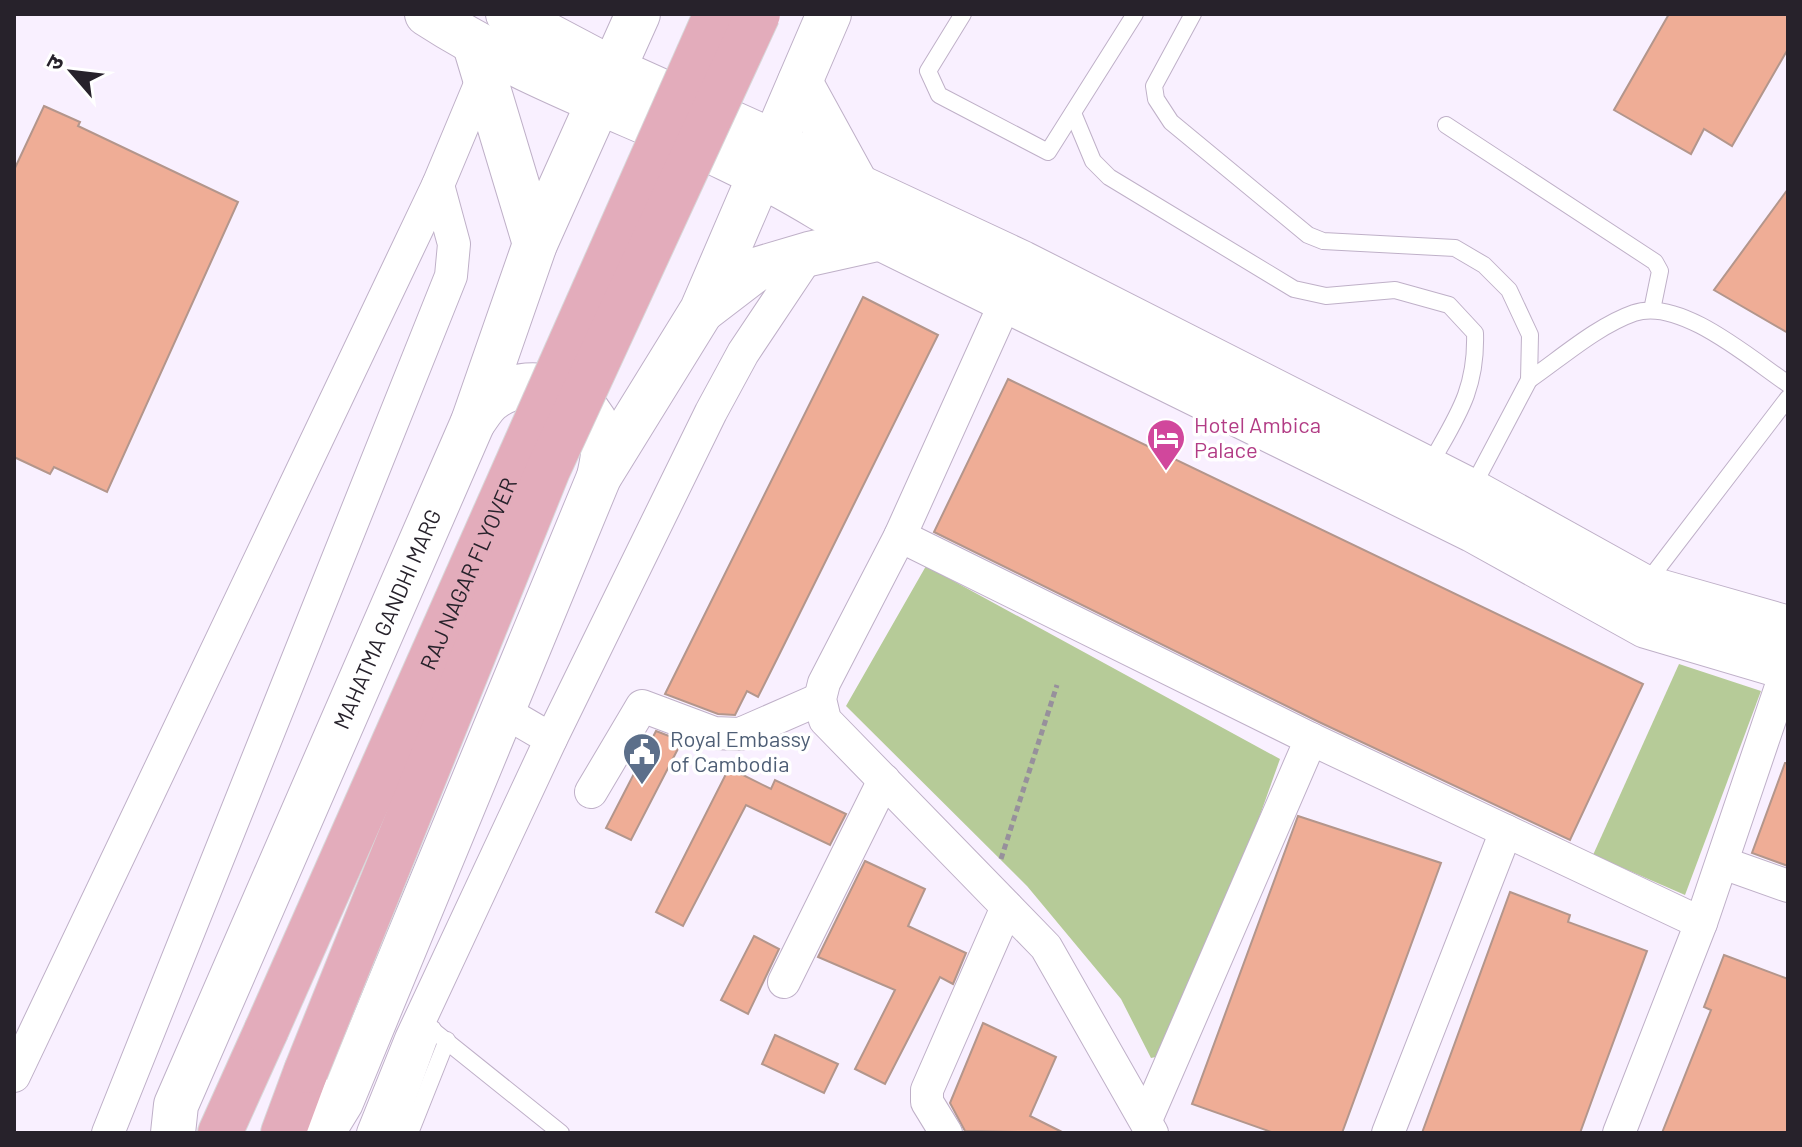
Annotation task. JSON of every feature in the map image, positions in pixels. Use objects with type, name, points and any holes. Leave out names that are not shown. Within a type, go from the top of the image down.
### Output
[{"type":"main road","name":"RAJ NAGAR FLYOVER","points":[[220,1133],[716,14]]},
{"type":"main road","name":"RAJ NAGAR FLYOVER","points":[[283,1133],[548,470],[758,14]]},
{"type":"street","points":[[427,14],[480,60],[606,85]]},
{"type":"street","points":[[508,14],[606,85],[766,157],[857,186],[1015,281],[1646,626],[1788,667],[1723,863],[1619,1133]]},
{"type":"street","name":"MAHATMA GANDHI MARG","points":[[173,1133],[176,1105],[473,422],[535,244],[638,14]]},
{"type":"street","points":[[322,1133],[341,1102],[599,477],[702,310],[829,14]]},
{"type":"street","points":[[14,1076],[438,185],[480,60]]},
{"type":"street","points":[[480,60],[535,244]]},
{"type":"street","points":[[800,82],[857,186]]},
{"type":"street","points":[[766,157],[881,238],[1015,281],[1471,491],[1644,587],[1788,628]]},
{"type":"street","points":[[108,1133],[451,276],[454,244],[438,185]]},
{"type":"street","points":[[702,310],[755,270],[881,238]]},
{"type":"street","points":[[373,1133],[427,1024],[551,739],[725,383],[809,254]]},
{"type":"street","points":[[1015,281],[900,536],[824,683],[820,699],[825,720],[1046,947],[1149,1126]]},
{"type":"street","points":[[473,422],[491,398],[518,386],[548,385],[575,397],[595,419],[603,447],[599,477]]},
{"type":"street","points":[[900,536],[1311,739],[1701,923]]},
{"type":"street","points":[[591,792],[642,706],[714,733],[740,734],[820,699]]},
{"type":"street","points":[[503,711],[551,739]]},
{"type":"street","points":[[1149,1126],[1311,739]]},
{"type":"street","points":[[784,982],[884,780]]},
{"type":"street","points":[[1388,1133],[1506,831]]},
{"type":"street","points":[[1723,863],[1788,886]]},
{"type":"street","points":[[946,1133],[930,1110],[927,1090],[999,898]]},
{"type":"lane","points":[[963,14],[928,71],[939,95],[1048,152],[1135,14]]},
{"type":"lane","points":[[1193,14],[1154,86],[1156,99],[1171,122],[1308,235],[1323,241],[1455,248],[1484,265],[1509,290],[1530,335],[1529,380],[1471,491]]},
{"type":"lane","points":[[1073,113],[1093,161],[1109,177],[1294,289],[1326,296],[1395,290],[1449,305],[1475,333],[1476,364],[1470,391],[1427,470]]},
{"type":"lane","points":[[1446,125],[1655,262],[1660,271],[1652,310]]},
{"type":"lane","points":[[1529,380],[1619,320],[1636,312],[1652,310],[1668,311],[1692,321],[1788,384]]},
{"type":"lane","points":[[1644,587],[1788,398]]},
{"type":"lane","points":[[395,1133],[427,1024],[561,1133]]},
{"type":"lane","points":[[410,1133],[447,1040]]},
{"type":"path","points":[[999,898],[1057,685]]},
{"type":"green space","points":[[926,566],[1280,759],[1175,1053],[1151,1058],[1121,999],[1027,886],[846,706]]},
{"type":"green space","points":[[1679,664],[1761,691],[1685,895],[1593,855]]},
{"type":"building","points":[[1669,14],[1788,14],[1788,49],[1732,146],[1704,129],[1691,154],[1614,110]]},
{"type":"building","points":[[44,106],[80,122],[78,126],[238,202],[107,492],[54,467],[50,474],[14,457],[14,170]]},
{"type":"building","points":[[1788,189],[1788,333],[1714,290]]},
{"type":"building","points":[[863,297],[938,335],[778,657],[758,697],[747,691],[735,715],[718,714],[665,694]]},
{"type":"building","points":[[1008,379],[1643,684],[1570,840],[1319,722],[934,532]]},
{"type":"building","points":[[656,731],[682,741],[631,840],[606,828]]},
{"type":"building","points":[[1785,763],[1788,763],[1788,866],[1752,853]]},
{"type":"building","points":[[729,768],[771,789],[775,780],[846,814],[830,845],[746,805],[683,926],[656,912]]},
{"type":"building","points":[[1298,816],[1441,863],[1342,1133],[1274,1133],[1192,1104]]},
{"type":"building","points":[[865,861],[925,889],[908,926],[966,953],[953,984],[940,977],[885,1084],[855,1069],[895,990],[818,957]]},
{"type":"building","points":[[1510,892],[1570,915],[1568,922],[1647,951],[1580,1133],[1422,1133]]},
{"type":"building","points":[[754,936],[779,949],[748,1014],[721,1000]]},
{"type":"building","points":[[1724,955],[1788,979],[1788,1133],[1662,1133],[1711,1010],[1704,1007]]},
{"type":"building","points":[[983,1023],[1056,1057],[1030,1116],[1064,1133],[965,1131],[950,1103]]},
{"type":"building","points":[[775,1035],[838,1064],[824,1093],[762,1064]]},
{"type":"place","name":"Hotel Ambica Palace","points":[[1166,472]]},
{"type":"place","name":"Royal Embassy of Cambodia","points":[[642,786]]}]
